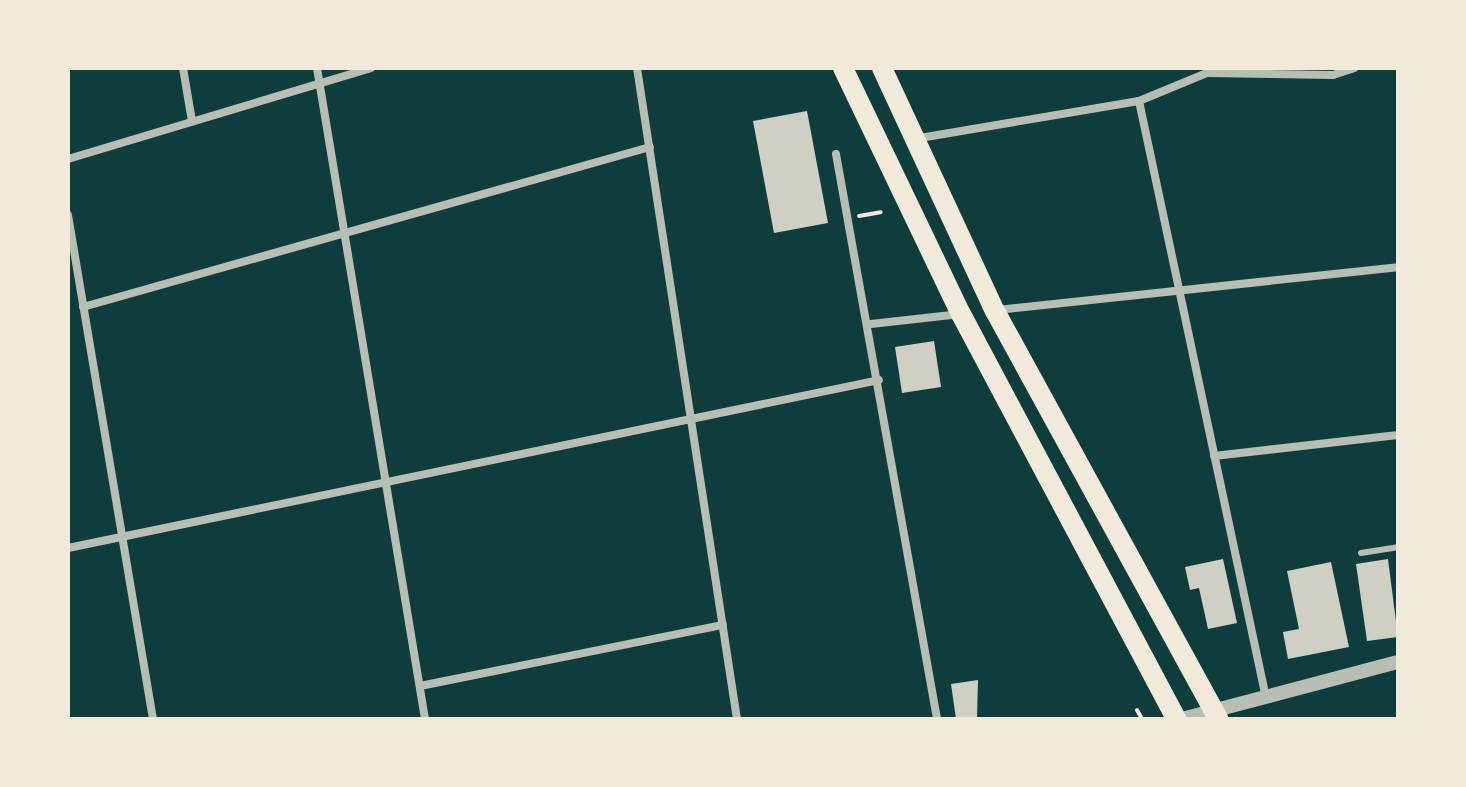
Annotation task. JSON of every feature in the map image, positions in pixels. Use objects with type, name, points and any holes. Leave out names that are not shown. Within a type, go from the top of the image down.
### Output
[{"type":"main road","points":[[843,68],[961,314],[1179,719]]},
{"type":"main road","points":[[882,68],[995,311],[1217,716]]},
{"type":"street","points":[[183,68],[192,121]]},
{"type":"street","points":[[317,68],[425,719]]},
{"type":"street","points":[[68,159],[371,68]]},
{"type":"street","points":[[637,68],[737,719]]},
{"type":"street","points":[[914,139],[1139,101],[1207,73],[1333,75],[1354,68]]},
{"type":"street","points":[[1139,101],[1266,699]]},
{"type":"street","points":[[83,307],[650,147]]},
{"type":"street","points":[[836,154],[871,324],[937,719]]},
{"type":"street","points":[[68,215],[72,262],[83,307],[153,719]]},
{"type":"street","points":[[995,311],[1398,267]]},
{"type":"street","points":[[871,324],[961,314]]},
{"type":"street","points":[[68,548],[386,479],[879,380]]},
{"type":"street","points":[[1214,456],[1398,435]]},
{"type":"street","points":[[420,686],[723,625]]},
{"type":"street","points":[[1179,719],[1217,716],[1398,662]]},
{"type":"lane","points":[[1361,553],[1398,547]]},
{"type":"path","points":[[872,214],[881,212]]},
{"type":"path","points":[[1137,710],[1142,719]]},
{"type":"building","points":[[807,111],[828,223],[774,233],[753,121]]},
{"type":"building","points":[[934,341],[941,387],[902,393],[895,347]]},
{"type":"building","points":[[1223,559],[1237,623],[1208,629],[1199,588],[1190,590],[1185,567]]},
{"type":"building","points":[[1388,559],[1398,637],[1367,641],[1356,564]]},
{"type":"building","points":[[1331,562],[1349,647],[1288,659],[1283,632],[1299,629],[1287,571]]},
{"type":"building","points":[[978,680],[977,719],[956,719],[951,684]]}]
